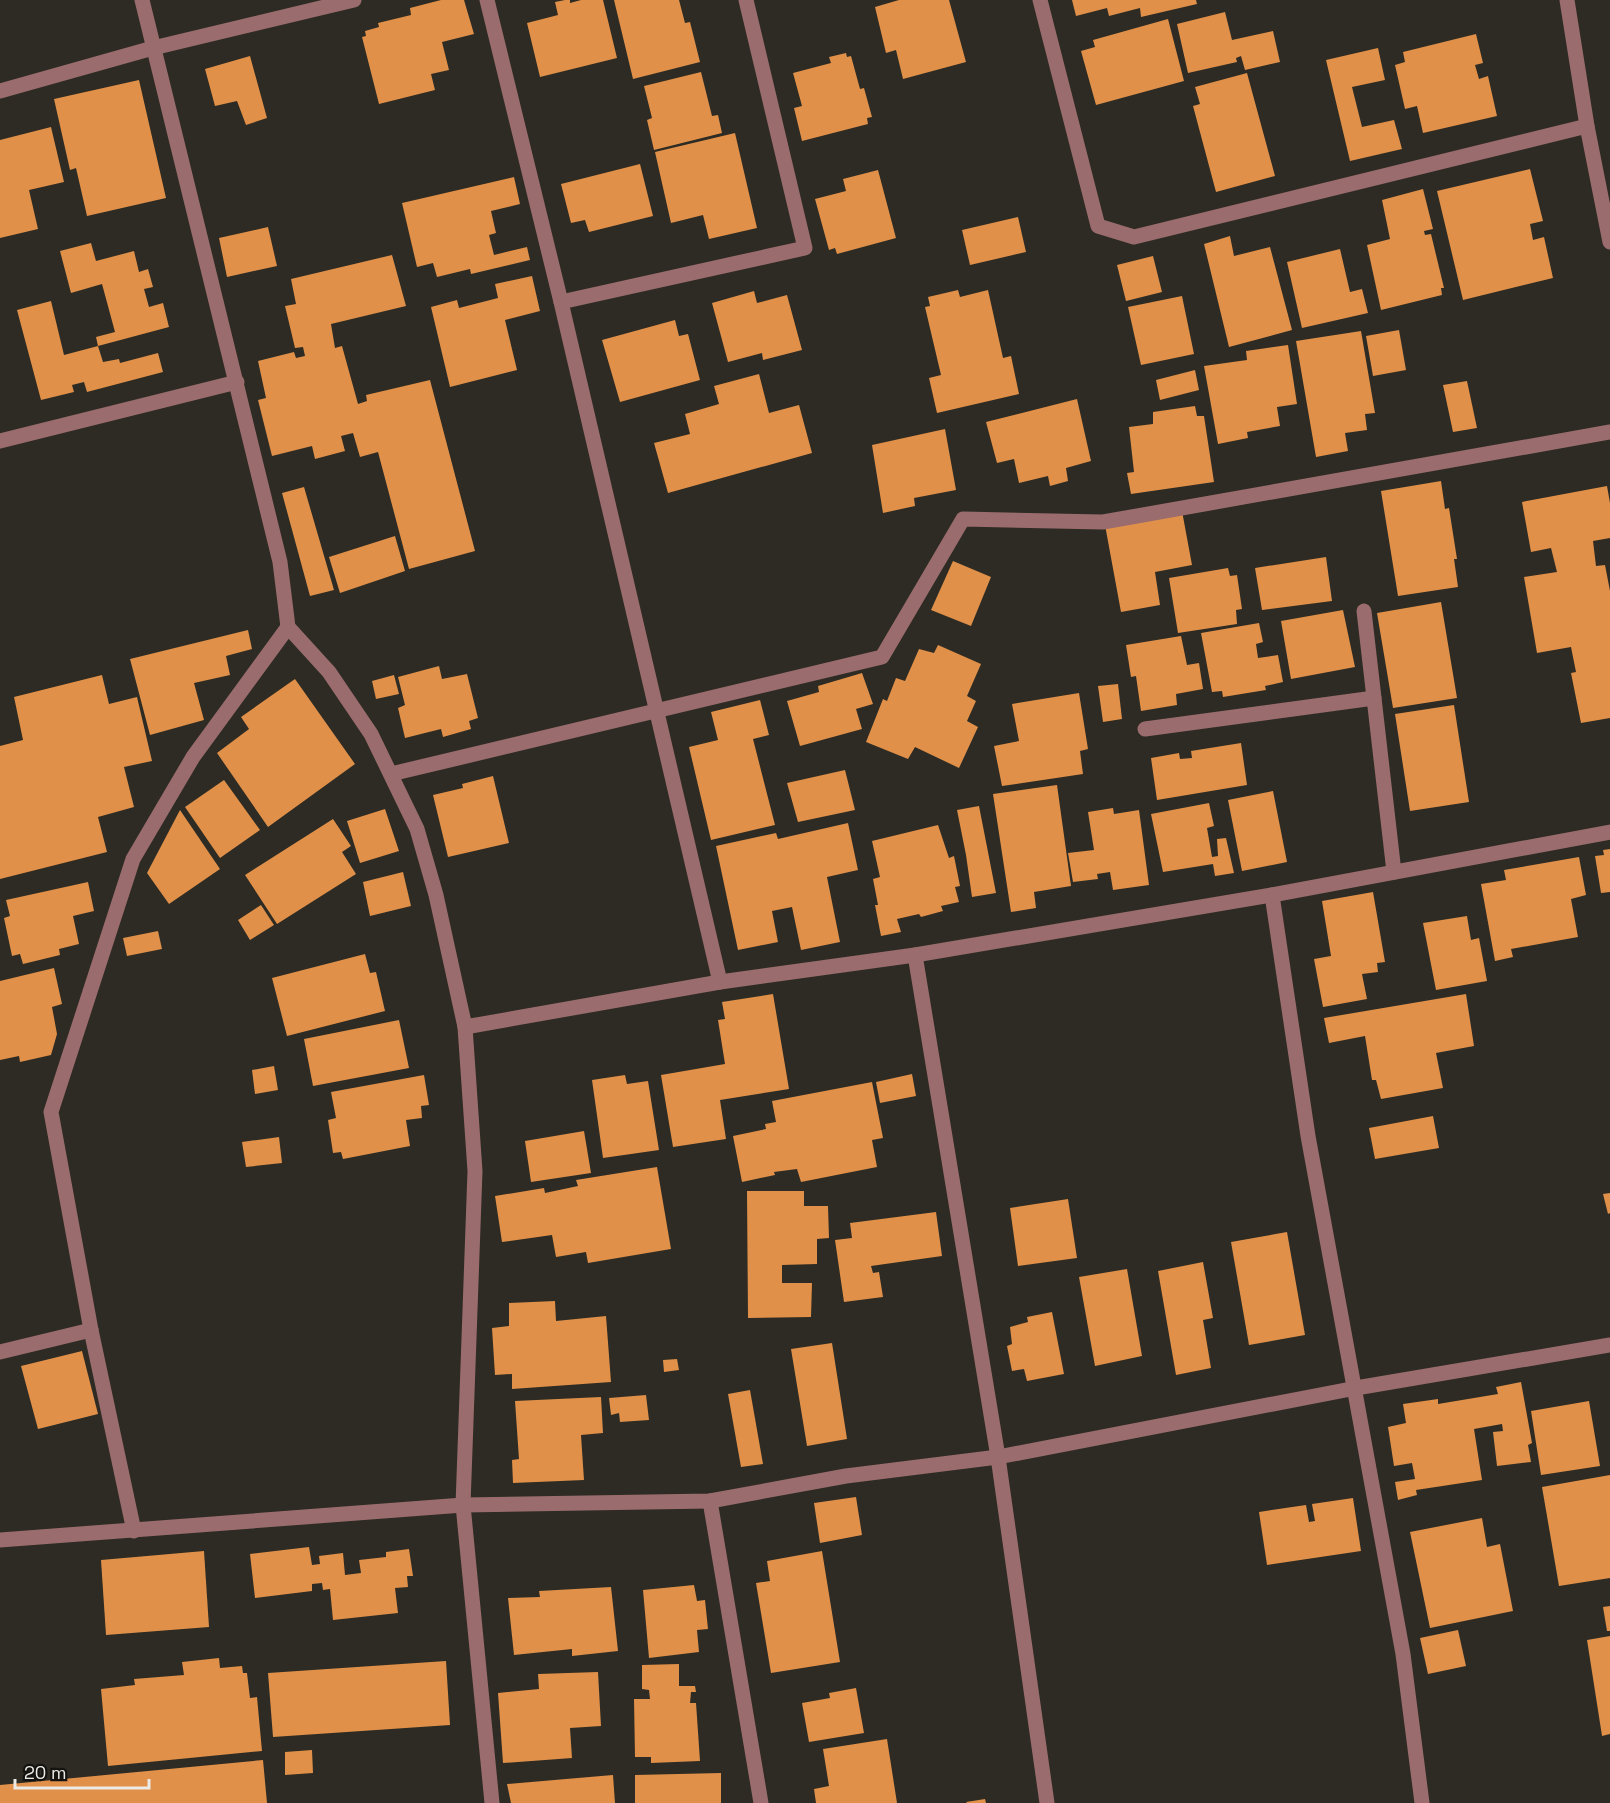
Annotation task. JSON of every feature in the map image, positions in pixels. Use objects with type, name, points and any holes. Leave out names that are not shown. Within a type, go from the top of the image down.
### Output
[{"type":"street","points":[[142,0],[280,562],[288,627],[329,672],[371,734],[417,829],[436,895],[465,1028],[475,1171],[463,1505],[492,1803]]},
{"type":"street","points":[[487,0],[561,302],[720,982]]},
{"type":"street","points":[[561,302],[805,248],[746,0]]},
{"type":"street","points":[[1040,0],[1098,226],[1134,237],[1587,126]]},
{"type":"street","points":[[1567,0],[1587,126],[1610,242]]},
{"type":"street","points":[[0,91],[153,48],[348,1]]},
{"type":"street","points":[[0,441],[237,382]]},
{"type":"street","points":[[391,774],[882,657],[963,519],[1103,522],[1610,432]]},
{"type":"street","points":[[1364,611],[1394,872]]},
{"type":"street","points":[[134,1531],[91,1330],[51,1112],[133,859],[193,757],[288,627]]},
{"type":"street","points":[[1145,729],[1374,698]]},
{"type":"street","points":[[465,1028],[720,982],[915,954],[1272,895],[1610,832]]},
{"type":"street","points":[[1272,895],[1308,1136],[1403,1654],[1422,1803]]},
{"type":"street","points":[[915,954],[998,1457],[1047,1803]]},
{"type":"street","points":[[0,1353],[91,1330]]},
{"type":"street","points":[[0,1540],[463,1505],[710,1501],[846,1476],[998,1457],[1356,1388],[1610,1345]]},
{"type":"street","points":[[710,1501],[761,1803]]},
{"type":"building","points":[[441,0],[464,0],[474,34],[442,42],[449,70],[431,74],[435,90],[379,104],[362,37],[366,36],[365,31],[379,27],[378,23],[411,15],[410,8]]},
{"type":"building","points":[[570,0],[570,3],[581,0],[603,0],[617,58],[540,77],[527,23],[558,15],[555,2]]},
{"type":"building","points":[[614,0],[679,0],[685,23],[690,22],[700,62],[633,79]]},
{"type":"building","points":[[899,0],[949,0],[966,62],[903,79],[896,50],[886,53],[875,7]]},
{"type":"building","points":[[1072,0],[1196,0],[1197,4],[1141,17],[1140,8],[1109,16],[1107,8],[1076,16]]},
{"type":"building","points":[[1225,12],[1232,40],[1273,31],[1280,62],[1245,70],[1241,56],[1236,58],[1237,62],[1188,73],[1177,24]]},
{"type":"building","points":[[1168,19],[1184,81],[1096,105],[1081,51],[1095,47],[1093,40]]},
{"type":"building","points":[[1476,34],[1483,63],[1475,65],[1479,79],[1488,76],[1497,116],[1423,133],[1417,106],[1405,109],[1395,65],[1405,62],[1403,52]]},
{"type":"building","points":[[1378,48],[1385,80],[1352,87],[1362,127],[1394,120],[1402,149],[1350,161],[1326,60]]},
{"type":"building","points":[[846,53],[847,57],[851,56],[860,89],[864,88],[872,117],[867,118],[868,124],[802,141],[794,108],[802,106],[793,73],[831,63],[829,57]]},
{"type":"building","points":[[250,56],[267,118],[246,125],[237,101],[215,106],[205,69]]},
{"type":"building","points":[[701,72],[712,116],[718,115],[722,133],[654,150],[647,120],[652,118],[644,86]]},
{"type":"building","points":[[1247,73],[1275,176],[1216,192],[1193,106],[1200,104],[1195,87]]},
{"type":"building","points":[[139,80],[166,198],[87,216],[76,168],[70,170],[54,99]]},
{"type":"building","points":[[51,127],[64,182],[29,190],[38,229],[0,238],[0,140]]},
{"type":"building","points":[[735,133],[757,228],[709,239],[703,215],[671,223],[655,152]]},
{"type":"building","points":[[640,164],[653,216],[589,232],[585,220],[571,223],[561,184]]},
{"type":"building","points":[[1530,169],[1543,221],[1530,224],[1533,240],[1544,237],[1553,278],[1463,300],[1437,191]]},
{"type":"building","points":[[878,170],[896,238],[837,254],[835,248],[829,250],[815,199],[846,191],[843,179]]},
{"type":"building","points":[[514,177],[520,204],[491,211],[496,233],[489,235],[494,255],[527,247],[530,260],[471,274],[470,269],[437,277],[433,263],[417,267],[402,203]]},
{"type":"building","points":[[1423,189],[1433,229],[1424,231],[1425,235],[1431,234],[1444,288],[1441,288],[1442,295],[1381,310],[1367,245],[1390,239],[1382,200]]},
{"type":"building","points":[[1018,217],[1026,252],[970,265],[962,230]]},
{"type":"building","points":[[268,227],[277,266],[227,277],[219,238]]},
{"type":"building","points":[[1230,236],[1234,256],[1270,247],[1292,330],[1229,347],[1204,244]]},
{"type":"building","points":[[91,243],[96,261],[134,251],[139,272],[148,269],[153,287],[144,289],[149,307],[163,303],[169,327],[98,346],[96,337],[115,332],[102,284],[71,293],[60,251]]},
{"type":"building","points":[[1340,249],[1350,292],[1362,289],[1368,313],[1302,328],[1287,262]]},
{"type":"building","points":[[392,255],[406,306],[331,324],[335,348],[342,346],[358,404],[367,401],[366,395],[430,380],[475,551],[409,569],[378,452],[360,457],[353,433],[341,436],[345,451],[315,459],[312,446],[272,456],[258,400],[266,398],[258,361],[294,352],[296,358],[305,356],[303,347],[295,348],[285,306],[296,304],[291,279]]},
{"type":"building","points":[[1153,256],[1162,292],[1126,301],[1117,265]]},
{"type":"building","points":[[532,276],[540,311],[505,320],[517,370],[450,387],[431,307],[457,300],[459,308],[498,298],[495,284]]},
{"type":"building","points":[[958,290],[960,297],[988,290],[1003,358],[1011,356],[1019,394],[937,413],[929,378],[941,375],[925,307],[930,306],[928,297]]},
{"type":"building","points":[[754,291],[757,303],[787,295],[802,350],[763,360],[762,353],[728,362],[712,303]]},
{"type":"building","points":[[1182,296],[1194,354],[1141,365],[1128,307]]},
{"type":"building","points":[[51,301],[64,355],[98,346],[103,362],[119,359],[120,363],[158,353],[163,372],[87,392],[84,382],[72,385],[74,392],[41,400],[17,310]]},
{"type":"building","points":[[675,320],[679,336],[688,334],[700,380],[620,402],[602,340]]},
{"type":"building","points":[[1399,330],[1406,370],[1373,376],[1366,336]]},
{"type":"building","points":[[1361,331],[1375,413],[1365,414],[1367,430],[1345,433],[1348,451],[1316,457],[1296,341]]},
{"type":"building","points":[[1288,345],[1297,404],[1277,407],[1280,426],[1247,432],[1248,438],[1218,444],[1204,366],[1247,360],[1246,351]]},
{"type":"building","points":[[1195,370],[1199,390],[1160,400],[1156,380]]},
{"type":"building","points":[[759,374],[769,413],[799,405],[812,453],[668,493],[654,443],[690,434],[685,414],[719,404],[714,386]]},
{"type":"building","points":[[1467,381],[1477,428],[1453,432],[1443,385]]},
{"type":"building","points":[[1077,399],[1091,461],[1066,468],[1068,481],[1050,486],[1048,476],[1019,483],[1014,459],[997,463],[986,422]]},
{"type":"building","points":[[1195,406],[1197,416],[1204,416],[1214,482],[1131,494],[1127,473],[1134,472],[1129,427],[1153,424],[1153,412]]},
{"type":"building","points":[[945,429],[956,490],[914,498],[915,506],[883,513],[872,445]]},
{"type":"building","points":[[1441,481],[1445,509],[1449,508],[1457,559],[1454,559],[1458,587],[1398,596],[1381,491]]},
{"type":"building","points":[[1607,486],[1610,503],[1610,538],[1593,541],[1596,566],[1605,565],[1610,591],[1610,718],[1581,723],[1571,673],[1576,672],[1571,647],[1537,653],[1524,577],[1557,572],[1551,548],[1531,552],[1522,502]]},
{"type":"building","points":[[304,487],[334,590],[310,596],[282,493]]},
{"type":"building","points":[[1182,511],[1192,565],[1155,572],[1160,605],[1121,612],[1105,525]]},
{"type":"building","points":[[395,536],[405,571],[340,593],[329,557]]},
{"type":"building","points":[[1326,557],[1332,601],[1262,610],[1255,568]]},
{"type":"building","points":[[953,561],[991,577],[971,626],[931,610]]},
{"type":"building","points":[[1228,568],[1230,576],[1237,575],[1242,609],[1236,610],[1237,624],[1178,633],[1169,578]]},
{"type":"building","points":[[1441,602],[1457,698],[1393,708],[1377,613]]},
{"type":"building","points":[[1343,610],[1355,667],[1291,679],[1281,621]]},
{"type":"building","points":[[1259,623],[1263,642],[1256,644],[1258,658],[1278,655],[1283,682],[1265,686],[1266,690],[1223,697],[1222,691],[1212,692],[1201,633]]},
{"type":"building","points":[[248,630],[252,649],[226,656],[230,675],[194,683],[204,720],[150,735],[130,659]]},
{"type":"building","points":[[1181,636],[1187,665],[1199,663],[1203,689],[1176,694],[1177,705],[1141,711],[1136,676],[1131,677],[1126,645]]},
{"type":"building","points":[[938,645],[981,664],[967,696],[976,701],[967,721],[978,727],[959,768],[915,747],[908,759],[866,742],[883,699],[887,701],[896,678],[905,681],[919,649],[934,653]]},
{"type":"building","points":[[439,666],[442,679],[467,674],[478,718],[469,721],[471,729],[443,737],[441,729],[405,738],[398,708],[405,705],[398,677]]},
{"type":"building","points":[[862,673],[873,704],[856,709],[862,729],[800,746],[787,701],[819,692],[818,686]]},
{"type":"building","points":[[102,675],[109,704],[137,697],[152,761],[124,767],[134,807],[98,817],[107,852],[0,879],[0,746],[23,740],[14,697]]},
{"type":"building","points":[[394,675],[399,694],[376,699],[372,681]]},
{"type":"building","points":[[295,679],[355,764],[268,827],[217,753],[249,729],[241,717]]},
{"type":"building","points":[[1118,684],[1122,719],[1103,722],[1098,686]]},
{"type":"building","points":[[1079,693],[1088,749],[1080,751],[1083,774],[1002,786],[994,746],[1019,741],[1012,704]]},
{"type":"building","points":[[760,700],[769,735],[753,739],[775,825],[711,840],[689,747],[718,740],[711,712]]},
{"type":"building","points":[[1454,705],[1469,802],[1410,811],[1395,714]]},
{"type":"building","points":[[1241,743],[1247,785],[1157,800],[1151,758],[1179,753],[1180,759],[1192,758],[1191,751]]},
{"type":"building","points":[[845,770],[855,810],[798,822],[787,783]]},
{"type":"building","points":[[493,776],[509,843],[448,857],[433,795],[463,788],[462,784]]},
{"type":"building","points":[[224,780],[260,830],[220,858],[185,807]]},
{"type":"building","points":[[1057,785],[1071,886],[1034,892],[1036,908],[1011,912],[993,794]]},
{"type":"building","points":[[1273,791],[1287,862],[1242,871],[1228,800]]},
{"type":"building","points":[[1209,803],[1214,826],[1207,828],[1212,857],[1218,856],[1217,839],[1226,838],[1234,873],[1215,876],[1213,864],[1163,872],[1151,814]]},
{"type":"building","points":[[979,806],[996,893],[972,897],[957,810]]},
{"type":"building","points":[[1113,808],[1114,814],[1139,810],[1149,885],[1113,890],[1110,872],[1097,874],[1098,879],[1073,882],[1068,853],[1094,850],[1088,812]]},
{"type":"building","points":[[385,809],[399,851],[360,863],[347,821]]},
{"type":"building","points":[[180,810],[220,869],[169,904],[147,873]]},
{"type":"building","points":[[333,819],[351,846],[342,852],[356,874],[277,924],[245,875]]},
{"type":"building","points":[[848,823],[858,870],[827,877],[840,942],[801,950],[792,907],[772,911],[778,942],[738,950],[716,846],[776,833],[778,839]]},
{"type":"building","points":[[938,825],[949,858],[954,856],[960,886],[955,887],[959,902],[941,906],[943,911],[921,917],[919,914],[897,919],[901,932],[881,936],[873,879],[880,877],[872,841]]},
{"type":"building","points":[[1610,849],[1610,892],[1601,893],[1595,856],[1604,855],[1603,850]]},
{"type":"building","points":[[1579,857],[1586,895],[1571,899],[1578,937],[1511,949],[1513,957],[1495,961],[1481,884],[1506,880],[1504,870]]},
{"type":"building","points":[[403,872],[411,906],[370,916],[363,882]]},
{"type":"building","points":[[88,882],[94,911],[73,916],[79,944],[59,949],[60,955],[23,964],[20,954],[12,956],[4,918],[10,916],[6,900]]},
{"type":"building","points":[[1373,892],[1385,962],[1377,963],[1378,972],[1362,974],[1367,999],[1323,1007],[1314,959],[1331,956],[1322,901]]},
{"type":"building","points":[[261,905],[274,925],[250,940],[238,920]]},
{"type":"building","points":[[1467,916],[1471,940],[1479,938],[1487,981],[1436,990],[1423,923]]},
{"type":"building","points":[[158,931],[162,949],[127,956],[123,938]]},
{"type":"building","points":[[365,954],[370,973],[376,972],[385,1011],[287,1036],[272,978]]},
{"type":"building","points":[[54,968],[62,1004],[52,1007],[57,1034],[51,1055],[20,1062],[19,1056],[0,1060],[0,981]]},
{"type":"building","points":[[773,994],[789,1089],[720,1100],[726,1139],[673,1147],[661,1075],[725,1064],[718,1020],[725,1019],[722,1002]]},
{"type":"building","points":[[1466,994],[1474,1046],[1436,1053],[1443,1088],[1381,1099],[1376,1080],[1372,1080],[1365,1036],[1329,1043],[1324,1018]]},
{"type":"building","points":[[399,1020],[409,1068],[313,1086],[304,1039]]},
{"type":"building","points":[[274,1066],[278,1090],[255,1094],[252,1070]]},
{"type":"building","points":[[912,1074],[916,1096],[880,1103],[876,1082]]},
{"type":"building","points":[[424,1075],[429,1105],[421,1106],[422,1118],[406,1120],[410,1146],[343,1159],[341,1152],[333,1153],[328,1120],[336,1118],[331,1092]]},
{"type":"building","points":[[625,1075],[627,1084],[648,1081],[659,1150],[603,1158],[592,1080]]},
{"type":"building","points":[[872,1082],[883,1138],[872,1140],[877,1167],[801,1182],[797,1169],[774,1172],[775,1175],[742,1182],[733,1136],[766,1129],[765,1124],[776,1122],[772,1101]]},
{"type":"building","points":[[1433,1116],[1439,1148],[1375,1159],[1369,1128]]},
{"type":"building","points":[[584,1131],[591,1173],[531,1182],[525,1141]]},
{"type":"building","points":[[279,1137],[282,1163],[246,1167],[242,1142]]},
{"type":"building","points":[[657,1167],[671,1249],[588,1263],[586,1252],[556,1257],[552,1235],[502,1242],[495,1196],[544,1188],[545,1193],[578,1186],[576,1180]]},
{"type":"building","points":[[747,1191],[804,1191],[804,1206],[828,1206],[829,1238],[817,1239],[817,1264],[782,1265],[782,1283],[812,1283],[811,1317],[748,1318]]},
{"type":"building","points":[[1610,1193],[1610,1213],[1608,1214],[1603,1194]]},
{"type":"building","points":[[1068,1199],[1077,1258],[1018,1266],[1010,1208]]},
{"type":"building","points":[[936,1212],[942,1256],[871,1266],[873,1273],[879,1272],[883,1297],[844,1302],[835,1240],[852,1238],[850,1223]]},
{"type":"building","points":[[1287,1232],[1305,1335],[1249,1345],[1231,1242]]},
{"type":"building","points":[[1203,1262],[1213,1318],[1203,1320],[1211,1368],[1176,1375],[1158,1271]]},
{"type":"building","points":[[1127,1269],[1142,1356],[1095,1366],[1079,1277]]},
{"type":"building","points":[[555,1301],[556,1321],[606,1316],[611,1382],[512,1389],[512,1374],[495,1375],[492,1328],[509,1326],[509,1303]]},
{"type":"building","points":[[1052,1312],[1064,1374],[1027,1381],[1024,1369],[1012,1371],[1007,1346],[1012,1344],[1010,1327],[1028,1322],[1027,1317]]},
{"type":"building","points":[[832,1343],[847,1439],[807,1446],[791,1349]]},
{"type":"building","points":[[82,1351],[98,1414],[38,1429],[21,1366]]},
{"type":"building","points":[[677,1359],[679,1370],[664,1372],[663,1360]]},
{"type":"building","points":[[1521,1382],[1532,1443],[1528,1445],[1531,1462],[1497,1466],[1493,1432],[1503,1431],[1502,1424],[1474,1429],[1482,1480],[1416,1490],[1417,1495],[1398,1500],[1395,1482],[1415,1479],[1412,1463],[1394,1466],[1388,1427],[1406,1423],[1403,1404],[1438,1399],[1438,1404],[1498,1394],[1496,1387]]},
{"type":"building","points":[[750,1390],[763,1464],[741,1467],[728,1394]]},
{"type":"building","points":[[646,1395],[649,1420],[620,1422],[619,1413],[611,1415],[609,1398]]},
{"type":"building","points":[[601,1397],[603,1433],[581,1435],[584,1480],[513,1483],[512,1460],[519,1459],[515,1401]]},
{"type":"building","points":[[1589,1401],[1600,1466],[1541,1475],[1531,1411]]},
{"type":"building","points":[[1610,1475],[1610,1578],[1559,1586],[1542,1487]]},
{"type":"building","points":[[856,1497],[862,1535],[820,1543],[814,1503]]},
{"type":"building","points":[[1353,1498],[1361,1551],[1267,1565],[1259,1512],[1306,1505],[1309,1522],[1315,1521],[1312,1504]]},
{"type":"building","points":[[1482,1518],[1487,1547],[1500,1544],[1513,1611],[1430,1628],[1410,1532]]},
{"type":"building","points":[[309,1547],[312,1565],[320,1564],[319,1556],[343,1553],[345,1575],[361,1573],[359,1560],[386,1557],[386,1552],[409,1549],[413,1576],[407,1576],[408,1587],[395,1588],[398,1613],[333,1620],[330,1589],[323,1590],[322,1583],[312,1584],[312,1591],[255,1598],[250,1554]]},
{"type":"building","points":[[204,1551],[209,1627],[106,1635],[101,1560]]},
{"type":"building","points":[[822,1551],[840,1662],[771,1673],[756,1583],[770,1581],[767,1561]]},
{"type":"building","points":[[694,1585],[697,1601],[705,1600],[708,1629],[697,1630],[699,1652],[649,1658],[643,1590]]},
{"type":"building","points":[[611,1587],[618,1651],[572,1656],[572,1649],[514,1655],[508,1598],[540,1597],[539,1591]]},
{"type":"building","points":[[1610,1606],[1610,1631],[1607,1631],[1603,1607]]},
{"type":"building","points":[[1458,1630],[1466,1666],[1428,1674],[1420,1638]]},
{"type":"building","points":[[1610,1636],[1610,1734],[1602,1736],[1587,1640]]},
{"type":"building","points":[[219,1658],[220,1668],[242,1666],[243,1673],[247,1673],[250,1698],[257,1697],[262,1751],[108,1766],[101,1689],[135,1685],[134,1679],[184,1675],[182,1662]]},
{"type":"building","points":[[446,1661],[450,1725],[273,1737],[268,1673]]},
{"type":"building","points":[[679,1664],[679,1686],[695,1686],[696,1692],[691,1692],[690,1703],[696,1703],[700,1761],[651,1763],[651,1757],[635,1757],[634,1699],[650,1699],[649,1690],[642,1689],[642,1665]]},
{"type":"building","points":[[598,1672],[601,1726],[570,1728],[572,1758],[503,1763],[498,1693],[539,1689],[538,1674]]},
{"type":"building","points":[[856,1688],[864,1733],[809,1742],[802,1703],[830,1698],[829,1693]]},
{"type":"building","points":[[887,1739],[897,1803],[816,1803],[814,1789],[829,1786],[823,1749]]},
{"type":"building","points":[[312,1750],[313,1773],[285,1775],[285,1752]]},
{"type":"building","points":[[263,1760],[267,1803],[0,1803],[0,1785]]},
{"type":"building","points":[[721,1773],[721,1803],[635,1803],[635,1775]]},
{"type":"building","points":[[613,1775],[615,1803],[511,1803],[507,1784]]},
{"type":"building","points":[[985,1799],[986,1803],[966,1802]]}]
